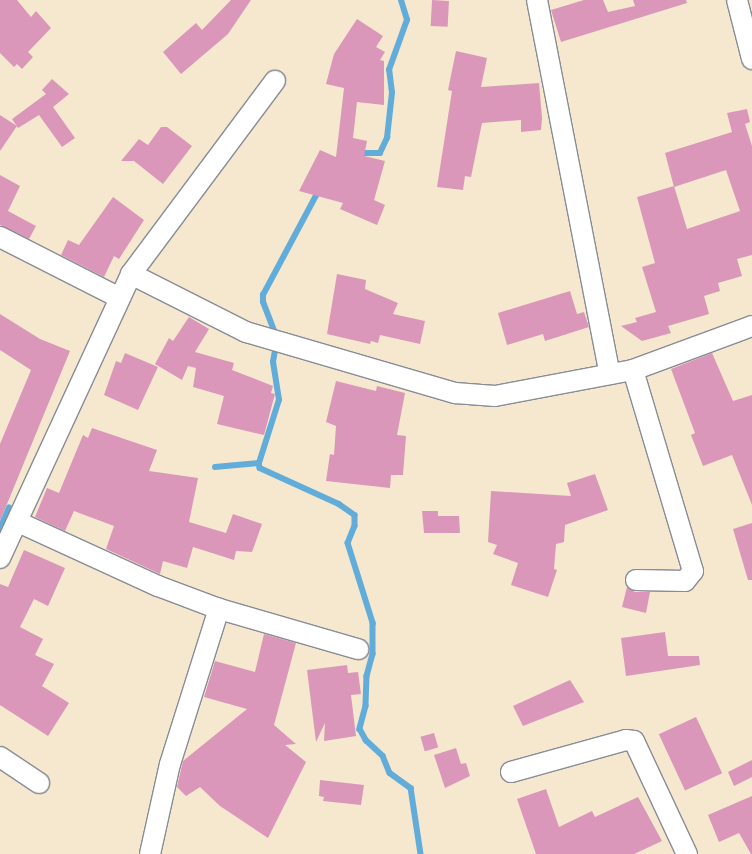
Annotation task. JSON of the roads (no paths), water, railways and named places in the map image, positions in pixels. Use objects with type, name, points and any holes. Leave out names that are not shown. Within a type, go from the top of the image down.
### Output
[{"type":"street","points":[[536,0],[610,374]]},
{"type":"street","points":[[737,0],[752,59]]},
{"type":"street","points":[[0,558],[18,522],[118,297],[131,274],[275,81]]},
{"type":"street","points":[[0,237],[118,297]]},
{"type":"street","points":[[131,274],[246,332],[455,393],[495,396],[633,370],[752,326]]},
{"type":"street","points":[[633,370],[693,571],[685,581],[636,580]]},
{"type":"street","points":[[18,522],[158,586],[219,608],[358,649]]},
{"type":"street","points":[[150,854],[170,764],[219,608]]},
{"type":"street","points":[[511,772],[626,740],[634,740],[687,854]]},
{"type":"street","points":[[0,757],[39,783]]},
{"type":"waterway","points":[[359,153],[380,153],[387,138],[392,93],[389,70],[407,20],[401,0]]},
{"type":"waterway","points":[[276,336],[263,302],[263,295],[319,190]]},
{"type":"waterway","points":[[259,463],[279,400],[273,362],[276,345]]},
{"type":"waterway","points":[[259,463],[260,468],[339,504],[355,515],[355,526],[348,543],[373,623],[373,654],[367,676],[366,706],[360,729],[366,740],[383,756],[390,773],[411,788],[421,854]]},
{"type":"waterway","points":[[215,467],[259,463]]},
{"type":"waterway","points":[[0,529],[9,508]]}]
